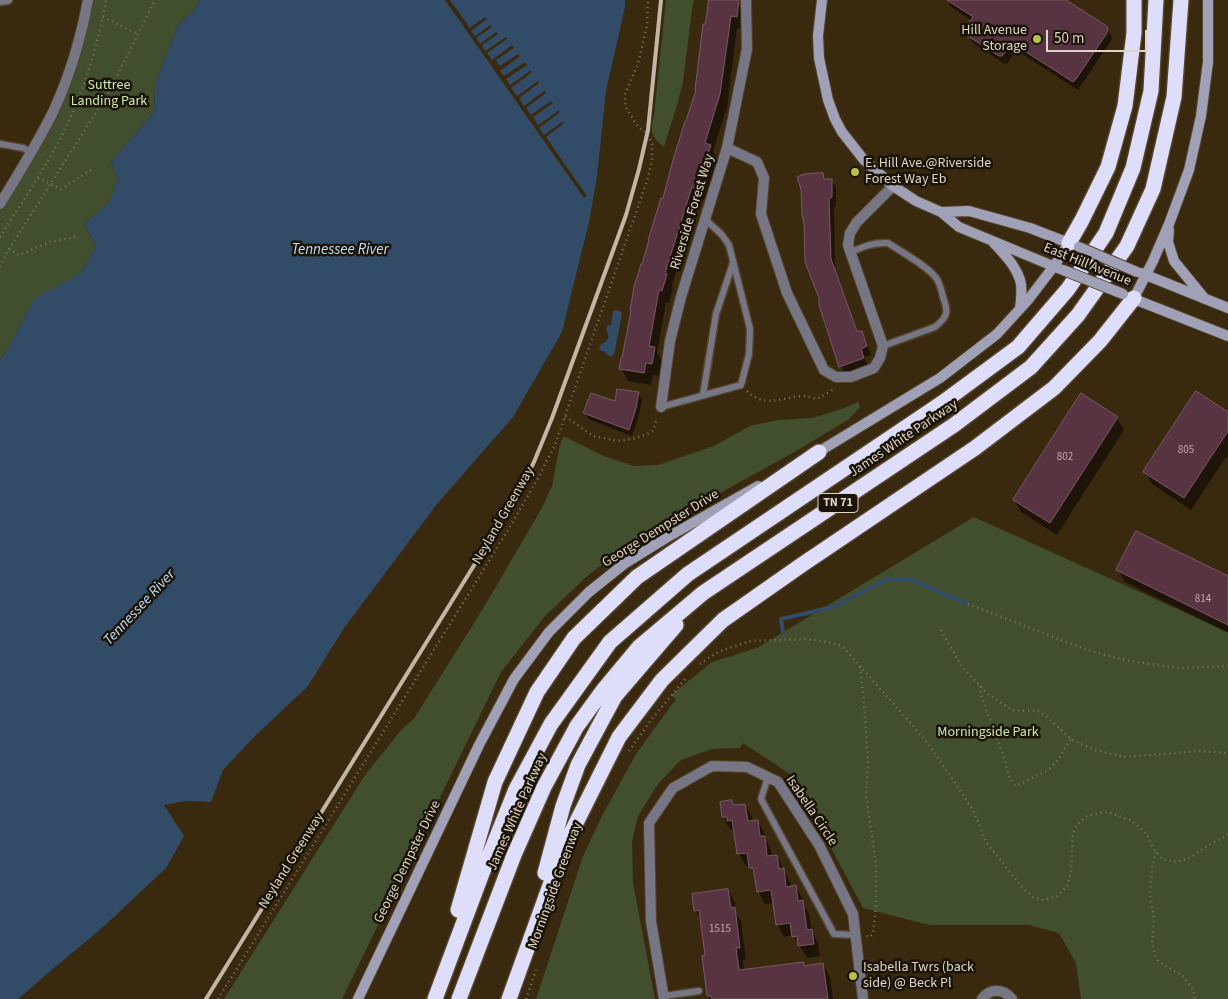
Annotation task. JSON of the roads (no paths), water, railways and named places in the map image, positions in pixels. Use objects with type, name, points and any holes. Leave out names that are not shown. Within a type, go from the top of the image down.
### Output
[{"type":"highway","points":[[1074,245],[1082,220],[1108,167],[1125,106],[1134,33],[1134,0]]},
{"type":"highway","name":"James White Parkway","points":[[434,999],[516,789],[551,724],[610,642],[688,574],[942,403],[1018,347],[1068,289],[1106,233],[1133,168],[1151,91],[1156,0]]},
{"type":"highway","name":"James White Parkway","points":[[459,999],[514,855],[544,786],[577,726],[639,646],[703,594],[954,425],[1031,367],[1078,315],[1127,246],[1153,190],[1174,97],[1180,0]]},
{"type":"highway","points":[[509,999],[563,849],[619,738],[662,680],[723,620],[975,448],[1054,388],[1100,341],[1128,296]]},
{"type":"highway","points":[[434,999],[495,782],[536,692],[574,638],[637,577],[819,452]]},
{"type":"highway","points":[[527,950],[554,835],[562,806],[578,765],[615,696],[703,594]]},
{"type":"main road","name":"East Hill Avenue","points":[[822,0],[818,36],[819,58],[832,113],[848,141],[864,160],[893,186],[941,212],[959,227],[1228,336]]},
{"type":"main road","points":[[1128,296],[1169,224],[1189,170],[1201,116],[1208,62],[1208,0]]},
{"type":"main road","name":"East Hill Avenue","points":[[941,212],[969,212],[1030,228],[1228,308]]},
{"type":"main road","points":[[1169,224],[1168,242],[1174,261],[1206,300]]},
{"type":"main road","points":[[992,241],[1015,270],[1021,284],[1020,309]]},
{"type":"main road","name":"George Dempster Drive","points":[[358,999],[488,728],[514,679],[549,632],[589,592],[624,564],[666,538],[819,452],[940,378],[997,334],[1059,268],[1074,245]]},
{"type":"street","points":[[0,204],[54,109],[72,65],[88,0]]},
{"type":"street","points":[[727,148],[748,49],[746,0]]},
{"type":"street","name":"Riverside Forest Way","points":[[661,407],[670,341],[681,297],[727,148],[757,162],[764,178],[761,214],[787,294],[824,370],[836,377],[851,378],[874,368],[880,358],[883,346]]},
{"type":"street","points":[[883,346],[848,245],[850,233],[857,222],[893,186]]},
{"type":"street","name":"Isabella Circle","points":[[664,997],[651,921],[649,823],[673,788],[712,766],[747,767],[778,782],[819,845],[852,914],[863,999]]},
{"type":"street","points":[[982,999],[986,994],[998,990],[1004,991],[1012,999]]},
{"type":"lane","points":[[0,2],[9,0]]},
{"type":"lane","points":[[0,144],[22,148],[31,152]]},
{"type":"lane","points":[[661,407],[741,385],[748,354],[750,329],[728,245],[722,234],[705,219]]},
{"type":"lane","points":[[850,252],[871,244],[888,243],[931,271],[938,281],[947,308],[945,317],[940,323],[883,346]]},
{"type":"lane","points":[[703,395],[716,314],[733,263]]},
{"type":"lane","points":[[768,777],[761,800],[834,934],[855,935]]},
{"type":"lane","points":[[664,997],[699,991]]},
{"type":"water","name":"Tennessee River","points":[[199,0],[625,0],[625,7],[606,91],[597,176],[589,222],[562,332],[513,417],[437,504],[344,628],[308,686],[254,737],[223,770],[211,802],[185,801],[164,805],[184,836],[166,868],[102,928],[18,999],[0,999],[0,360],[10,346],[34,299],[81,273],[96,246],[84,224],[110,201],[118,178],[111,162],[154,112],[155,85],[178,25],[193,12]]},
{"type":"water","points":[[616,310],[622,313],[614,355],[610,356],[606,352],[599,350],[601,344],[608,338],[606,330],[608,325],[611,325],[613,311]]},
{"type":"waterway","points":[[783,632],[781,619],[833,607],[887,579],[912,580],[968,604]]},
{"type":"railway","points":[[206,999],[515,499],[534,462],[552,418],[626,215],[639,169],[648,130],[661,0]]},
{"type":"place","name":"Hill Avenue Storage","points":[[1037,39]]},
{"type":"place","name":"E. Hill Ave.@Riverside Forest Way Eb","points":[[855,172]]},
{"type":"place","name":"Isabella Twrs (back side) @ Beck Pl","points":[[853,976]]},
{"type":"park label","name":"Suttree Landing Park","points":[[109,94]]},
{"type":"park label","name":"Morningside Park","points":[[988,733]]}]
